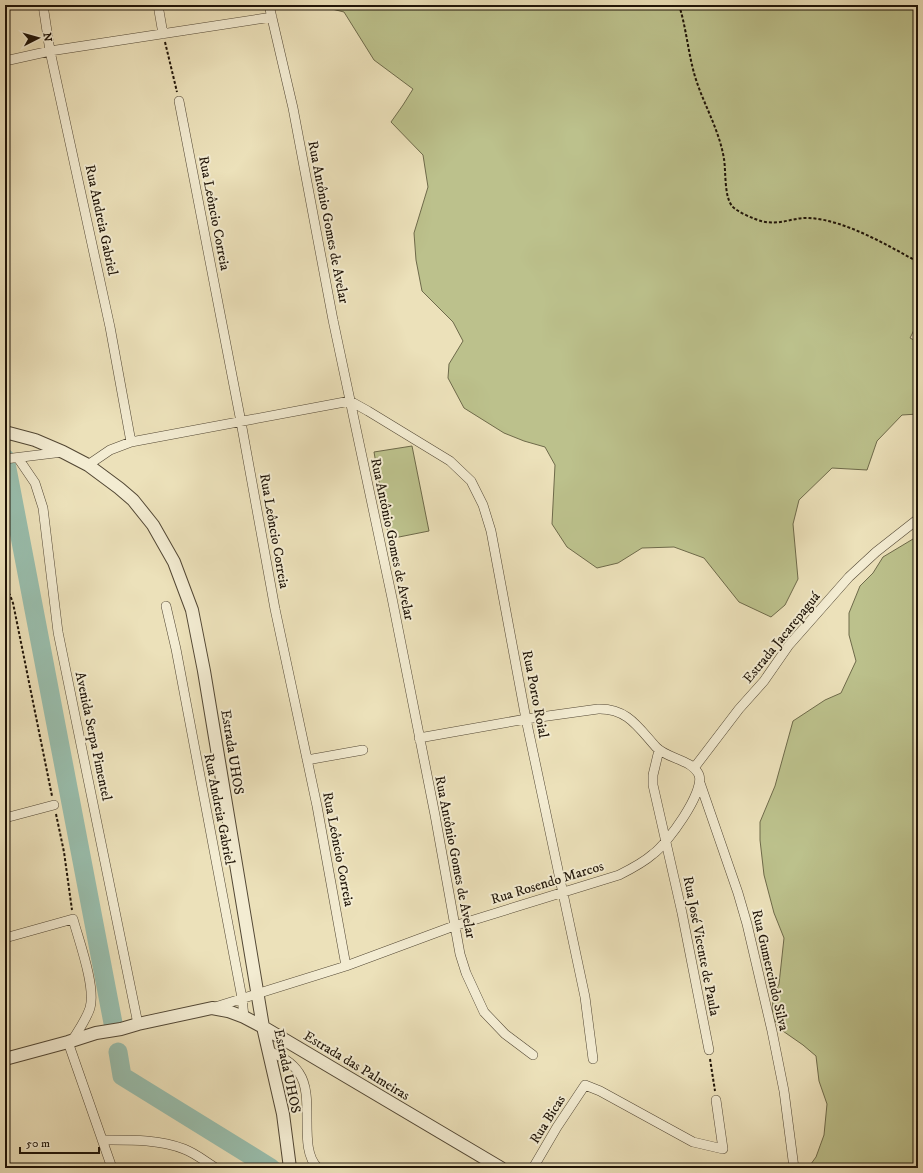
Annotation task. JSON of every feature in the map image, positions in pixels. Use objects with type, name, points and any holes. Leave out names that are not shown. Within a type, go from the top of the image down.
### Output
[{"type":"street","name":"Rua Andreia Gabriel","points":[[43,5],[50,51],[103,295],[131,442]]},
{"type":"street","points":[[158,5],[164,34]]},
{"type":"street","name":"Rua Antônio Gomes de Avelar","points":[[269,5],[293,108],[350,401],[392,598],[460,954],[466,973],[484,1012],[505,1034],[533,1055]]},
{"type":"street","points":[[5,61],[50,51],[272,17]]},
{"type":"street","name":"Rua Leôncio Correia","points":[[179,101],[241,422],[275,609],[317,806],[346,966]]},
{"type":"street","points":[[88,465],[110,450],[131,442],[350,401]]},
{"type":"street","name":"Rua Porto Roial","points":[[350,401],[450,461],[472,481],[484,505],[491,531],[526,719],[585,997],[593,1059]]},
{"type":"street","name":"Estrada UHOS","points":[[5,432],[35,440],[64,452],[88,465],[133,500],[153,526],[174,562],[192,610],[204,671],[263,1027],[283,1114],[290,1162]]},
{"type":"street","points":[[5,459],[64,452]]},
{"type":"street","name":"Avenida Serpa Pimentel","points":[[17,458],[35,483],[43,508],[58,632],[138,1024]]},
{"type":"street","name":"Estrada Jacarepaguá","points":[[694,768],[739,709],[764,681],[789,645],[849,577],[876,552],[918,519]]},
{"type":"street","name":"Rua Andreia Gabriel","points":[[166,606],[178,657],[242,998],[244,1017]]},
{"type":"street","points":[[419,738],[526,719],[608,709],[618,712],[628,718],[659,750],[694,768],[700,783]]},
{"type":"street","points":[[307,760],[363,750]]},
{"type":"street","name":"Rua José Vicente de Paula","points":[[659,750],[653,775],[653,785],[662,818],[709,1050]]},
{"type":"street","name":"Rua Rosendo Marcos","points":[[212,1008],[346,966],[454,926],[619,875],[637,866],[666,843],[697,793],[700,783]]},
{"type":"street","name":"Rua Gumercindo Silva","points":[[700,783],[738,893],[747,924],[772,1031],[784,1091],[794,1168]]},
{"type":"street","points":[[5,818],[54,805]]},
{"type":"street","points":[[5,938],[74,919],[86,964],[91,998],[87,1015],[70,1042],[112,1168]]},
{"type":"street","name":"Estrada das Palmeiras","points":[[5,1059],[70,1042],[96,1033],[121,1029],[212,1008],[228,1011],[263,1027],[501,1168]]},
{"type":"street","points":[[269,1051],[285,1059],[294,1066],[300,1073],[304,1082],[310,1156],[313,1164],[318,1168]]},
{"type":"street","name":"Rua Bicas","points":[[533,1168],[585,1086],[600,1091],[693,1142],[723,1148],[716,1100]]},
{"type":"street","points":[[102,1140],[140,1140],[163,1143],[185,1149],[216,1168]]},
{"type":"path","points":[[679,5],[694,74],[719,138],[724,160],[726,190],[731,206],[745,215],[762,221],[780,223],[807,218],[823,220],[846,227],[882,243],[918,262]]},
{"type":"path","points":[[164,34],[179,101]]},
{"type":"path","points":[[5,589],[10,595],[13,603],[64,852],[74,919]]},
{"type":"path","points":[[709,1050],[716,1100]]},
{"type":"green space","points":[[324,5],[918,5],[918,322],[910,338],[918,342],[918,414],[902,415],[877,441],[867,470],[832,468],[799,500],[793,524],[798,579],[785,605],[771,617],[739,602],[704,558],[674,547],[642,548],[618,563],[597,568],[567,547],[552,524],[555,465],[545,447],[504,433],[464,408],[448,378],[449,364],[463,341],[453,322],[422,291],[416,260],[414,233],[428,187],[423,155],[391,122],[413,89],[374,60],[344,12],[328,8]]},
{"type":"green space","points":[[412,446],[429,531],[389,539],[374,452]]},
{"type":"green space","points":[[918,536],[918,1168],[808,1168],[816,1157],[824,1135],[827,1104],[819,1081],[816,1056],[780,1029],[772,1016],[773,997],[779,984],[784,938],[774,913],[764,875],[760,840],[760,822],[775,786],[793,721],[825,700],[841,693],[856,661],[849,635],[849,613],[860,586],[873,573],[883,557]]},
{"type":"waterway","points":[[5,458],[113,1023]]},
{"type":"waterway","points":[[118,1052],[122,1076],[271,1168]]}]
